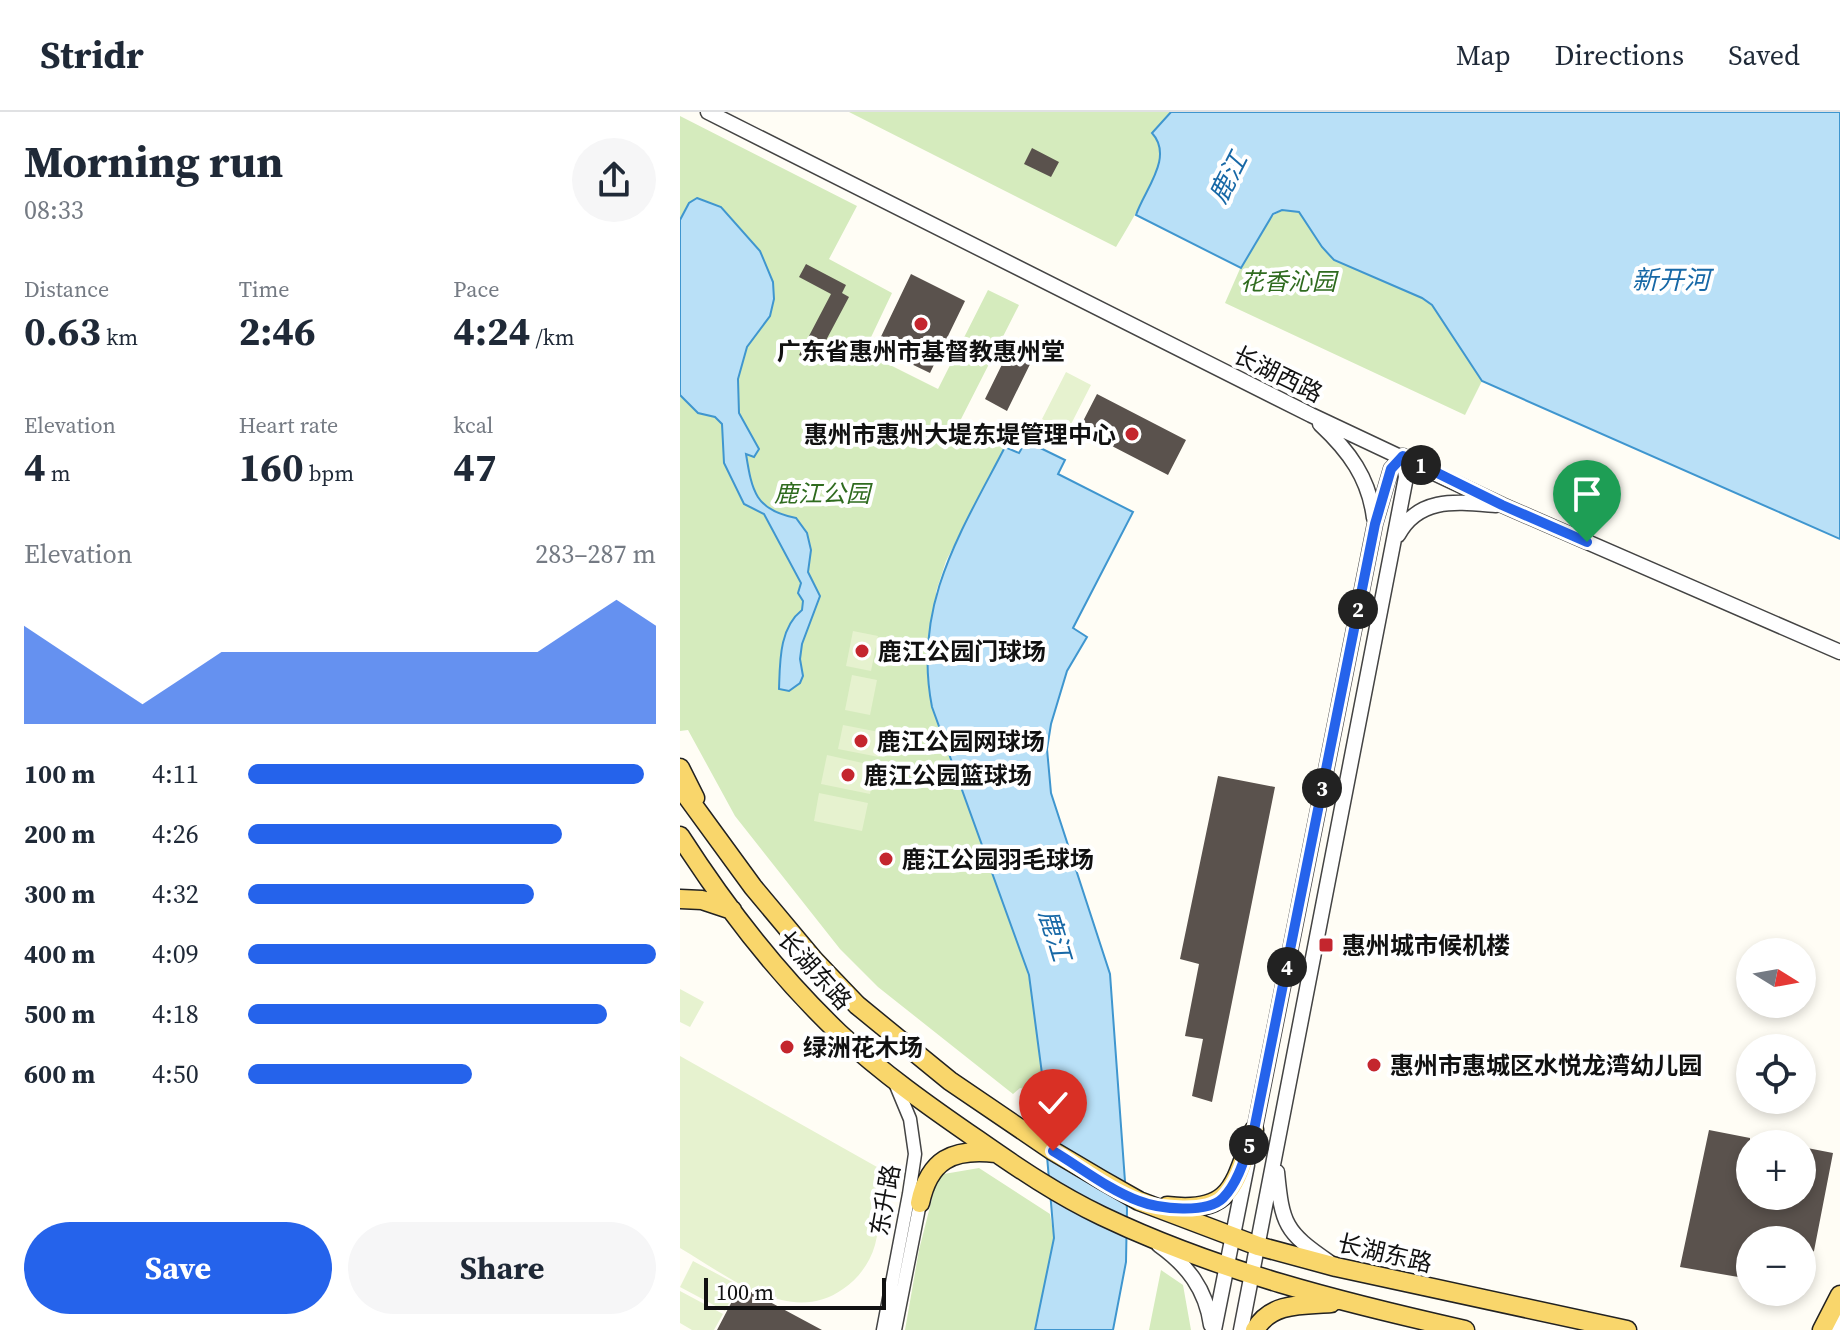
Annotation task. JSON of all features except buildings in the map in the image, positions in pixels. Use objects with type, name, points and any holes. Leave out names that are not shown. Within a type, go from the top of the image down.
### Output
[{"type":"main road","name":"长湖东路","points":[[680,768],[712,833]]},
{"type":"main road","name":"长湖东路","points":[[680,787],[712,833],[814,960],[857,1005],[950,1081],[1023,1131],[1139,1201],[1233,1238],[1336,1267],[1627,1330]]},
{"type":"main road","name":"长湖东路","points":[[680,836],[734,911],[813,1006],[893,1079],[1017,1167],[1085,1207],[1142,1233]]},
{"type":"main road","points":[[680,899],[702,900],[734,911]]},
{"type":"main road","points":[[1139,1201],[1187,1208],[1216,1203],[1231,1187],[1254,1130]]},
{"type":"main road","points":[[920,1203],[928,1176],[941,1161],[968,1153],[996,1153]]},
{"type":"main road","points":[[1142,1233],[1252,1275],[1346,1303],[1465,1330]]},
{"type":"main road","points":[[1822,1330],[1840,1295]]},
{"type":"main road","points":[[1255,1330],[1260,1321],[1280,1307],[1346,1303]]},
{"type":"street","name":"长湖西路","points":[[708,112],[1311,415],[1502,505],[1840,652]]},
{"type":"street","points":[[1311,415],[1357,466],[1368,489],[1375,524]]},
{"type":"street","points":[[1213,1330],[1375,524],[1391,469],[1403,456]]},
{"type":"street","points":[[1241,1330],[1406,477],[1403,456]]},
{"type":"street","points":[[1392,546],[1404,524],[1417,511],[1432,504],[1502,505]]},
{"type":"street","name":"东升路","points":[[883,1330],[915,1154],[910,1119],[893,1079]]},
{"type":"street","points":[[1275,1159],[1281,1213],[1287,1225],[1302,1244],[1336,1267]]},
{"type":"street","name":"东升路","points":[[895,1330],[920,1203]]},
{"type":"street","points":[[1142,1233],[1174,1256],[1194,1277],[1206,1302],[1213,1330]]},
{"type":"street","points":[[1835,1330],[1840,1304]]},
{"type":"green space","points":[[849,112],[1171,112],[1152,133],[1160,146],[1159,164],[1116,247]]},
{"type":"green space","name":"鹿江公园","points":[[680,116],[857,206],[829,259],[892,293],[864,352],[938,389],[988,290],[1019,305],[959,423],[1005,447],[946,561],[936,592],[1033,996],[1044,1089],[1040,1092],[1020,1088],[1013,1094],[878,987],[840,949],[735,816],[688,730],[680,731]]},
{"type":"green space","name":"花香沁园","points":[[1282,210],[1299,212],[1334,260],[1432,305],[1482,381],[1465,415],[1225,303],[1246,255],[1255,246],[1268,219]]},
{"type":"green space","points":[[1066,372],[1091,385],[1067,432],[1042,419]]},
{"type":"green space","name":"鹿江公园门球场","points":[[853,631],[878,636],[871,671],[846,666]]},
{"type":"green space","name":"鹿江公园门球场","points":[[852,675],[877,680],[870,715],[845,710]]},
{"type":"green space","name":"鹿江公园网球场","points":[[843,725],[884,733],[879,757],[838,749]]},
{"type":"green space","name":"鹿江公园篮球场","points":[[827,755],[876,766],[870,794],[821,784]]},
{"type":"green space","name":"鹿江公园篮球场","points":[[819,793],[868,803],[862,831],[814,821]]},
{"type":"green space","points":[[680,989],[704,1002],[690,1027],[680,1022]]},
{"type":"green space","points":[[680,1056],[877,1167],[875,1182],[879,1218],[875,1245],[863,1270],[843,1289],[823,1299],[802,1302],[780,1300],[738,1283],[680,1248]]},
{"type":"green space","points":[[979,1168],[1050,1214],[1054,1237],[1035,1330],[905,1330],[919,1250],[938,1175]]},
{"type":"green space","points":[[693,1261],[738,1285],[725,1311],[680,1287]]},
{"type":"green space","points":[[1161,1270],[1183,1285],[1191,1330],[1149,1330]]},
{"type":"green space","points":[[680,1291],[723,1314],[714,1330],[692,1330],[680,1323]]},
{"type":"water","name":"新开河","points":[[1171,112],[1840,112],[1840,539],[1482,381],[1432,305],[1334,260],[1299,212],[1282,210],[1273,214],[1241,268],[1136,215],[1159,163],[1158,142],[1152,133]]},
{"type":"water","points":[[697,198],[721,207],[760,251],[773,282],[774,299],[770,316],[747,347],[738,379],[739,413],[759,449],[754,457],[746,454],[754,488],[764,504],[796,518],[807,533],[811,550],[808,572],[820,596],[802,644],[800,659],[803,676],[800,683],[789,691],[779,689],[781,657],[789,626],[802,610],[803,601],[798,593],[801,583],[764,514],[744,504],[724,463],[722,424],[715,417],[698,413],[680,395],[680,220],[689,203]]},
{"type":"water","name":"鹿江","points":[[1026,441],[1065,460],[1058,474],[1133,512],[1073,628],[1087,637],[1067,671],[1047,749],[1051,793],[1110,974],[1127,1209],[1126,1262],[1113,1330],[1035,1330],[1054,1238],[1044,1121],[1053,1098],[1050,1091],[1044,1089],[1029,975],[932,707],[928,670],[929,635],[935,602],[957,540],[1005,447],[1019,453]]},
{"type":"place","name":"广东省惠州市基督教惠州堂","points":[[921,324]]},
{"type":"place","name":"惠州市惠州大堤东堤管理中心","points":[[1132,434]]},
{"type":"place","name":"鹿江公园门球场","points":[[862,651]]},
{"type":"place","name":"鹿江公园网球场","points":[[861,741]]},
{"type":"place","name":"鹿江公园篮球场","points":[[848,775]]},
{"type":"place","name":"鹿江公园羽毛球场","points":[[886,859]]},
{"type":"place","name":"惠州城市候机楼","points":[[1326,945]]},
{"type":"place","name":"绿洲花木场","points":[[787,1047]]},
{"type":"place","name":"惠州市惠城区水悦龙湾幼儿园","points":[[1374,1065]]},
{"type":"route","points":[[1053,1151],[1139,1201],[1160,1205],[1206,1207],[1226,1195],[1237,1177],[1254,1130],[1375,524],[1391,469],[1403,456],[1502,505],[1587,542]]}]
